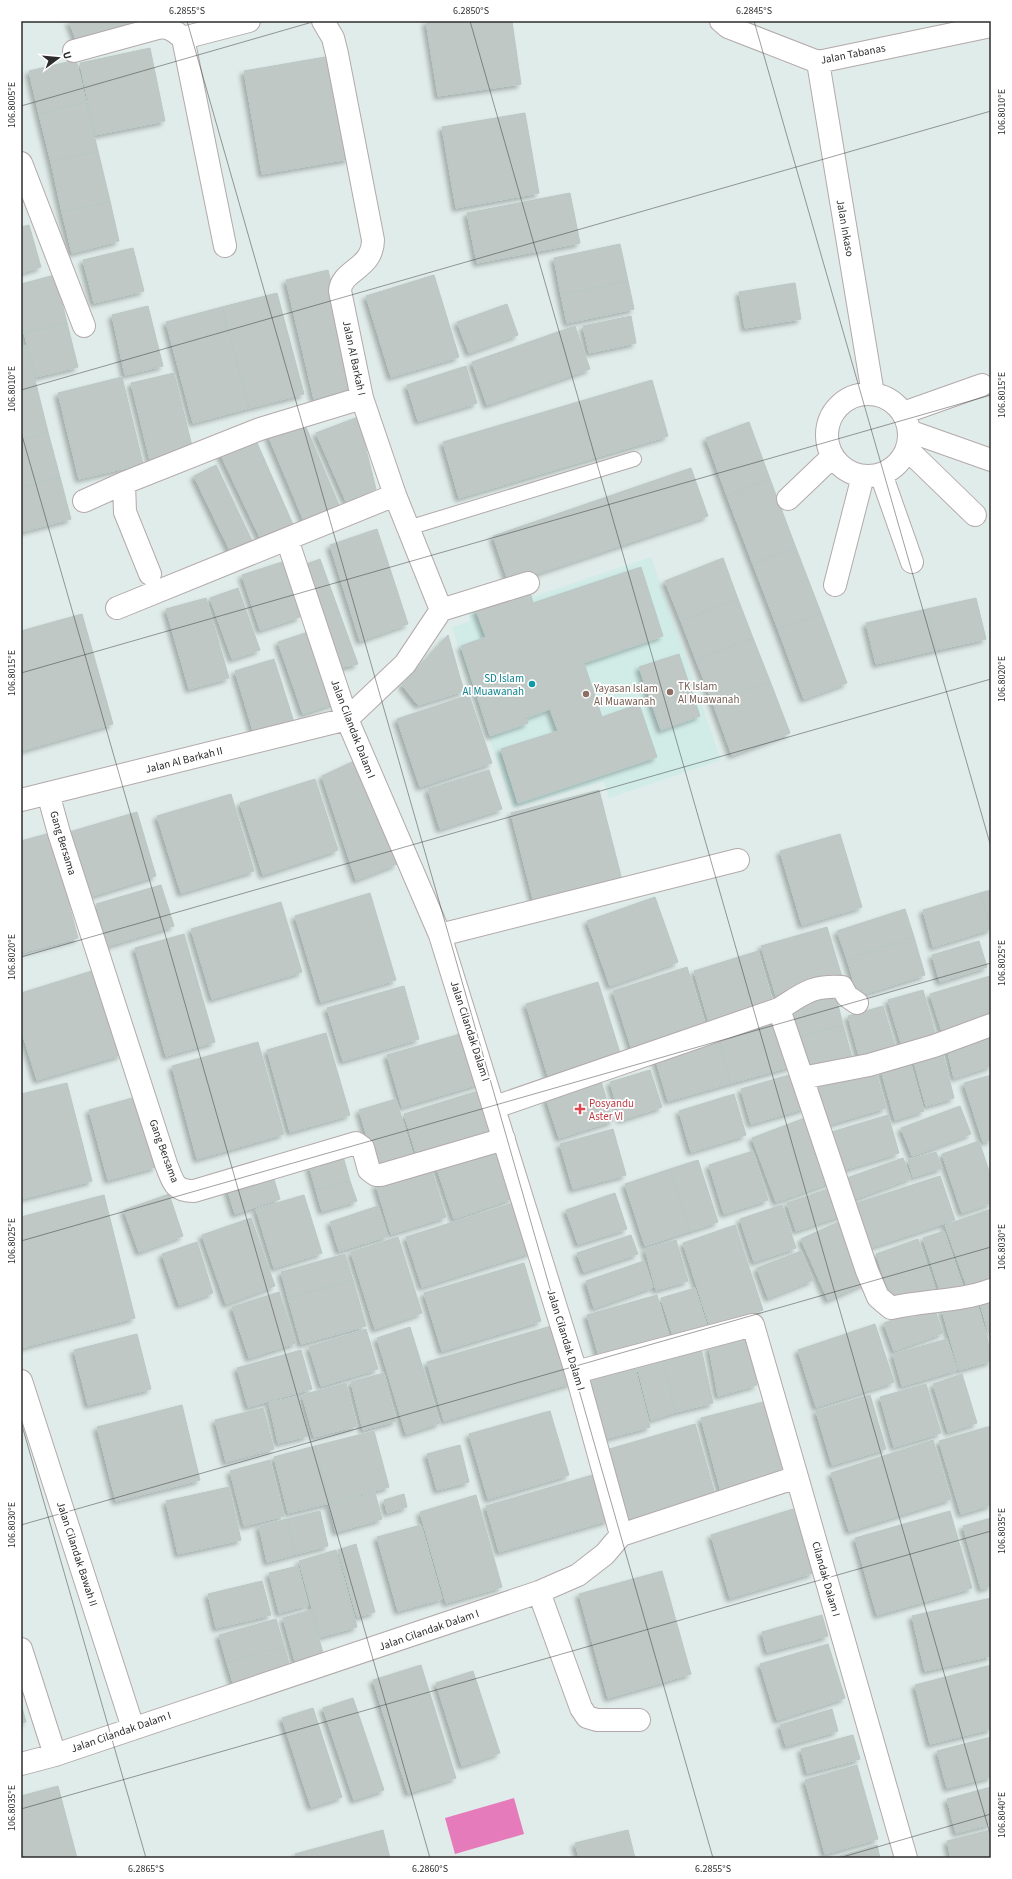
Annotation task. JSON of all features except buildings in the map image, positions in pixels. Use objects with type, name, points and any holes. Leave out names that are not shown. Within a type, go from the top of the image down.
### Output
[{"type":"street","points":[[183,38],[249,21]]},
{"type":"street","name":"Jalan Al Barkah I","points":[[323,21],[333,38],[337,54],[373,240],[373,251],[368,258],[344,280],[340,286],[362,398],[395,495],[441,610]]},
{"type":"street","name":"Jalan Tabanas","points":[[721,21],[728,27],[818,62],[991,26]]},
{"type":"street","points":[[74,51],[165,27],[171,29],[183,38],[225,246]]},
{"type":"street","name":"Jalan Inkaso","points":[[818,62],[873,394]]},
{"type":"street","points":[[21,163],[84,326]]},
{"type":"street","points":[[975,515],[906,431],[890,400],[873,394],[855,396],[840,405],[829,420],[827,439],[833,456],[846,469],[872,475],[897,465],[906,431],[982,385]]},
{"type":"street","points":[[84,501],[124,483],[260,429],[362,398]]},
{"type":"street","points":[[906,431],[991,460]]},
{"type":"street","points":[[788,499],[833,456]]},
{"type":"street","points":[[872,475],[912,562]]},
{"type":"street","points":[[835,585],[872,475]]},
{"type":"street","points":[[124,483],[125,512],[150,574]]},
{"type":"street","points":[[117,608],[395,495]]},
{"type":"street","name":"Jalan Cilandak Dalam I","points":[[21,1764],[55,1755],[538,1592],[578,1575],[605,1554],[621,1534],[576,1372],[495,1107],[440,935],[347,719],[286,539]]},
{"type":"street","points":[[347,719],[405,664],[441,610],[528,583]]},
{"type":"street","name":"Jalan Al Barkah II","points":[[21,800],[347,719]]},
{"type":"street","name":"Gang Bersama","points":[[48,793],[59,833],[166,1164],[176,1186],[183,1191],[194,1191],[356,1143],[361,1145],[363,1148],[369,1170],[376,1175],[381,1175],[504,1139]]},
{"type":"street","points":[[440,935],[738,860]]},
{"type":"street","points":[[495,1107],[779,1009],[810,990],[824,986],[842,987],[847,996],[857,1003]]},
{"type":"street","points":[[779,1009],[867,1271],[878,1297],[891,1308],[912,1303],[948,1300],[991,1290]]},
{"type":"street","points":[[802,1078],[869,1066],[934,1046],[991,1026]]},
{"type":"street","name":"Cilandak Dalam I","points":[[576,1372],[753,1325],[906,1858]]},
{"type":"street","name":"Jalan Cilandak Bawah II","points":[[21,1381],[133,1728]]},
{"type":"street","points":[[621,1534],[797,1477]]},
{"type":"street","points":[[538,1592],[581,1708],[587,1717],[597,1720],[639,1720]]},
{"type":"street","points":[[21,1649],[55,1755]]},
{"type":"lane","points":[[408,528],[634,459]]},
{"type":"shaded area","name":"Yayasan Islam Al Muawanah","points":[[651,557],[721,760],[609,798],[604,781],[513,808],[452,627],[470,621],[467,608],[531,587],[535,596]]},
{"type":"shaded area","points":[[514,1798],[524,1834],[455,1854],[445,1818]]},
{"type":"place","name":"SD Islam Al Muawanah","points":[[532,684]]},
{"type":"place","name":"TK Islam Al Muawanah","points":[[670,692]]},
{"type":"place","name":"Yayasan Islam Al Muawanah","points":[[586,694]]},
{"type":"place","name":"Posyandu Aster VI","points":[[580,1109]]}]
